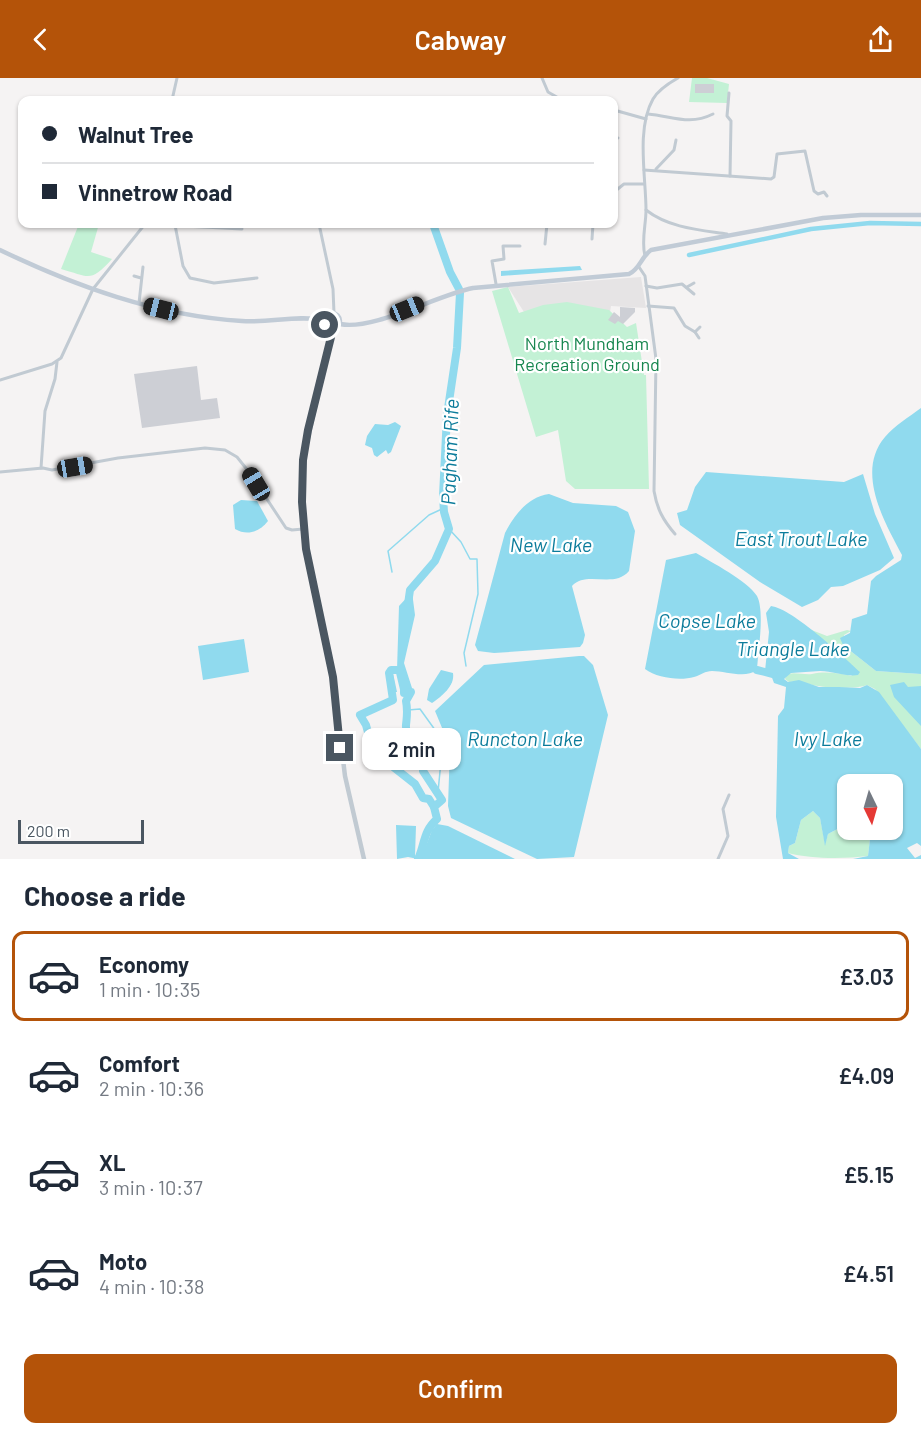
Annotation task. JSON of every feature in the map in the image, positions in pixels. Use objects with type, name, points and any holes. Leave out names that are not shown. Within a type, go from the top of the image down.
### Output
[{"type":"main road","points":[[324,320],[327,327],[333,329],[340,324],[369,322],[449,293],[496,284],[629,274],[639,267],[651,250],[840,216],[921,215]]},
{"type":"main road","points":[[0,250],[60,278],[139,303],[185,314],[242,321],[298,317],[324,320]]},
{"type":"main road","points":[[324,320],[329,314],[334,313],[339,316],[340,324]]},
{"type":"street","points":[[173,96],[177,78]]},
{"type":"street","points":[[542,78],[548,92],[555,96]]},
{"type":"street","points":[[645,256],[643,249],[646,210],[644,170],[648,114],[654,98],[661,89],[678,78]]},
{"type":"street","points":[[729,93],[727,116],[731,122],[730,176]]},
{"type":"street","points":[[618,111],[647,120]]},
{"type":"street","points":[[648,114],[666,116],[678,121],[703,119],[713,114]]},
{"type":"street","points":[[655,170],[674,150],[676,140]]},
{"type":"street","points":[[644,170],[689,175],[771,178],[774,177],[777,154],[805,151],[813,191],[818,194],[824,192],[827,196]]},
{"type":"street","points":[[618,189],[624,184],[644,184]]},
{"type":"street","points":[[646,210],[658,218],[684,227],[732,235]]},
{"type":"street","points":[[40,468],[45,411],[55,379],[57,362],[68,346],[93,289],[142,228]]},
{"type":"street","points":[[176,228],[183,266],[190,278],[214,283],[250,276],[257,278]]},
{"type":"street","points":[[225,228],[242,229]]},
{"type":"street","points":[[320,228],[333,289],[334,313]]},
{"type":"street","points":[[545,244],[547,228]]},
{"type":"street","points":[[592,239],[593,228]]},
{"type":"street","points":[[496,284],[492,261],[504,259],[503,246],[520,246]]},
{"type":"street","points":[[139,303],[143,267]]},
{"type":"street","points":[[639,267],[645,276],[656,359],[654,491],[656,504],[663,520],[675,534]]},
{"type":"street","points":[[134,276],[141,278]]},
{"type":"street","points":[[646,286],[668,287],[678,284],[687,287],[694,294]]},
{"type":"street","points":[[687,287],[694,284]]},
{"type":"street","points":[[648,306],[674,308],[685,327],[695,332],[699,338]]},
{"type":"street","points":[[695,332],[700,327]]},
{"type":"street","points":[[333,329],[303,460],[303,529],[333,677],[345,776],[364,859]]},
{"type":"street","points":[[0,380],[57,362]]},
{"type":"street","points":[[0,472],[40,468],[52,470],[118,458],[205,448],[225,450],[237,457],[249,472],[286,528],[303,529]]},
{"type":"street","points":[[718,859],[728,836],[723,808],[729,795]]},
{"type":"shaded area","points":[[641,277],[646,308],[611,306],[610,312],[589,307],[524,312],[508,287]]},
{"type":"green space","points":[[692,78],[707,78],[729,84],[727,103],[689,102]]},
{"type":"green space","points":[[77,228],[98,228],[91,252],[112,259],[99,272],[89,276],[61,269]]},
{"type":"green space","name":"North Mundham Recreation Ground","points":[[508,287],[519,313],[543,305],[567,302],[609,310],[627,327],[636,323],[644,375],[646,375],[649,489],[575,489],[566,481],[558,430],[536,437],[492,291]]},
{"type":"green space","points":[[809,629],[827,636],[851,631],[844,635],[843,645],[876,671],[921,674],[921,749],[875,689],[867,685],[850,688],[823,687],[789,682],[785,679],[787,674],[794,673],[832,673],[852,676],[825,642]]},
{"type":"green space","points":[[813,811],[820,818],[825,844],[828,834],[837,829],[837,840],[870,840],[868,856],[827,858],[788,853],[789,846],[795,843],[801,820]]},
{"type":"water","points":[[580,266],[582,270],[501,276],[501,271]]},
{"type":"water","points":[[921,408],[921,674],[876,671],[843,645],[840,638],[850,633],[852,619],[867,614],[871,581],[901,560],[902,555],[881,513],[876,497],[873,466],[876,451],[885,437]]},
{"type":"water","points":[[395,422],[401,426],[391,452],[388,454],[386,450],[377,457],[372,448],[365,445],[367,436],[375,424],[388,425]]},
{"type":"water","name":"East Trout Lake","points":[[706,472],[844,482],[863,474],[875,514],[894,558],[880,570],[843,586],[831,587],[818,600],[802,607],[760,582],[680,525],[677,513],[687,510],[695,487]]},
{"type":"water","name":"New Lake","points":[[549,494],[573,503],[616,506],[628,512],[635,531],[629,571],[616,579],[585,579],[572,586],[585,635],[580,647],[494,653],[478,651],[475,645],[505,533],[522,508],[535,499]]},
{"type":"water","points":[[241,500],[257,501],[268,521],[261,528],[253,532],[235,529],[233,505]]},
{"type":"water","name":"Copse Lake","points":[[696,553],[738,578],[757,596],[761,611],[760,632],[757,670],[752,673],[710,671],[694,677],[676,679],[662,677],[645,669],[666,560]]},
{"type":"water","points":[[412,592],[415,615],[404,663],[412,688],[411,692],[401,694],[396,673],[393,673],[397,692],[392,692],[389,673],[397,670],[399,606]]},
{"type":"water","name":"Ivy Lake","points":[[771,606],[792,615],[860,672],[858,675],[820,671],[791,673],[784,679],[788,682],[799,680],[819,687],[860,688],[867,685],[879,692],[921,749],[921,846],[917,843],[907,848],[915,858],[921,855],[921,859],[853,859],[868,856],[870,840],[903,840],[903,774],[837,774],[837,829],[828,834],[825,846],[820,818],[813,811],[801,820],[795,843],[789,846],[788,853],[799,859],[783,859],[776,817],[778,716],[784,708],[786,687],[774,683],[771,675],[765,671],[769,632],[766,613]]},
{"type":"water","points":[[244,639],[249,672],[203,680],[198,646]]},
{"type":"water","name":"Runcton Lake","points":[[584,656],[593,665],[608,715],[574,857],[537,859],[451,818],[448,806],[450,747],[435,711],[484,665]]},
{"type":"water","points":[[441,670],[453,673],[452,682],[444,694],[432,703],[427,700],[429,689]]},
{"type":"water","points":[[904,682],[908,687],[921,686],[921,726],[894,697],[890,685]]},
{"type":"water","points":[[437,824],[448,826],[515,859],[421,859],[432,830]]},
{"type":"water","points":[[396,825],[416,826],[415,856],[418,859],[408,857],[397,859]]},
{"type":"building","points":[[695,84],[714,84],[714,93],[695,93]]},
{"type":"building","points":[[620,307],[635,308],[635,312],[623,324],[618,321],[615,324],[608,320],[614,312],[620,317]]},
{"type":"building","points":[[197,366],[201,400],[217,398],[220,418],[142,428],[134,374]]},
{"type":"waterway","points":[[689,255],[811,229],[870,223],[921,224]]},
{"type":"waterway","name":"Pagham Rife","points":[[434,228],[450,272],[459,289]]},
{"type":"waterway","name":"Pagham Rife","points":[[408,604],[410,590],[435,561],[449,529],[444,512],[443,496],[447,415],[457,348],[460,293]]},
{"type":"waterway","points":[[392,572],[388,551],[429,515],[444,508]]},
{"type":"waterway","points":[[449,529],[461,542],[470,559],[477,559],[478,594],[464,653],[466,666]]},
{"type":"waterway","name":"Pagham Rife","points":[[400,670],[391,670],[389,673],[393,700],[360,715],[366,725],[373,751],[415,784],[423,798],[429,799],[434,807]]},
{"type":"waterway","name":"Triangle Lake","points":[[757,670],[773,674]]},
{"type":"waterway","name":"Pagham Rife","points":[[404,690],[404,693],[411,692],[406,701],[406,725],[409,740],[425,763],[423,771],[442,800],[434,807],[437,819],[427,833],[418,859]]},
{"type":"waterway","points":[[408,710],[420,709],[443,741],[438,792]]},
{"type":"route","points":[[325,325],[333,329],[308,430],[303,460],[302,513],[306,549],[333,677],[340,748]]}]
